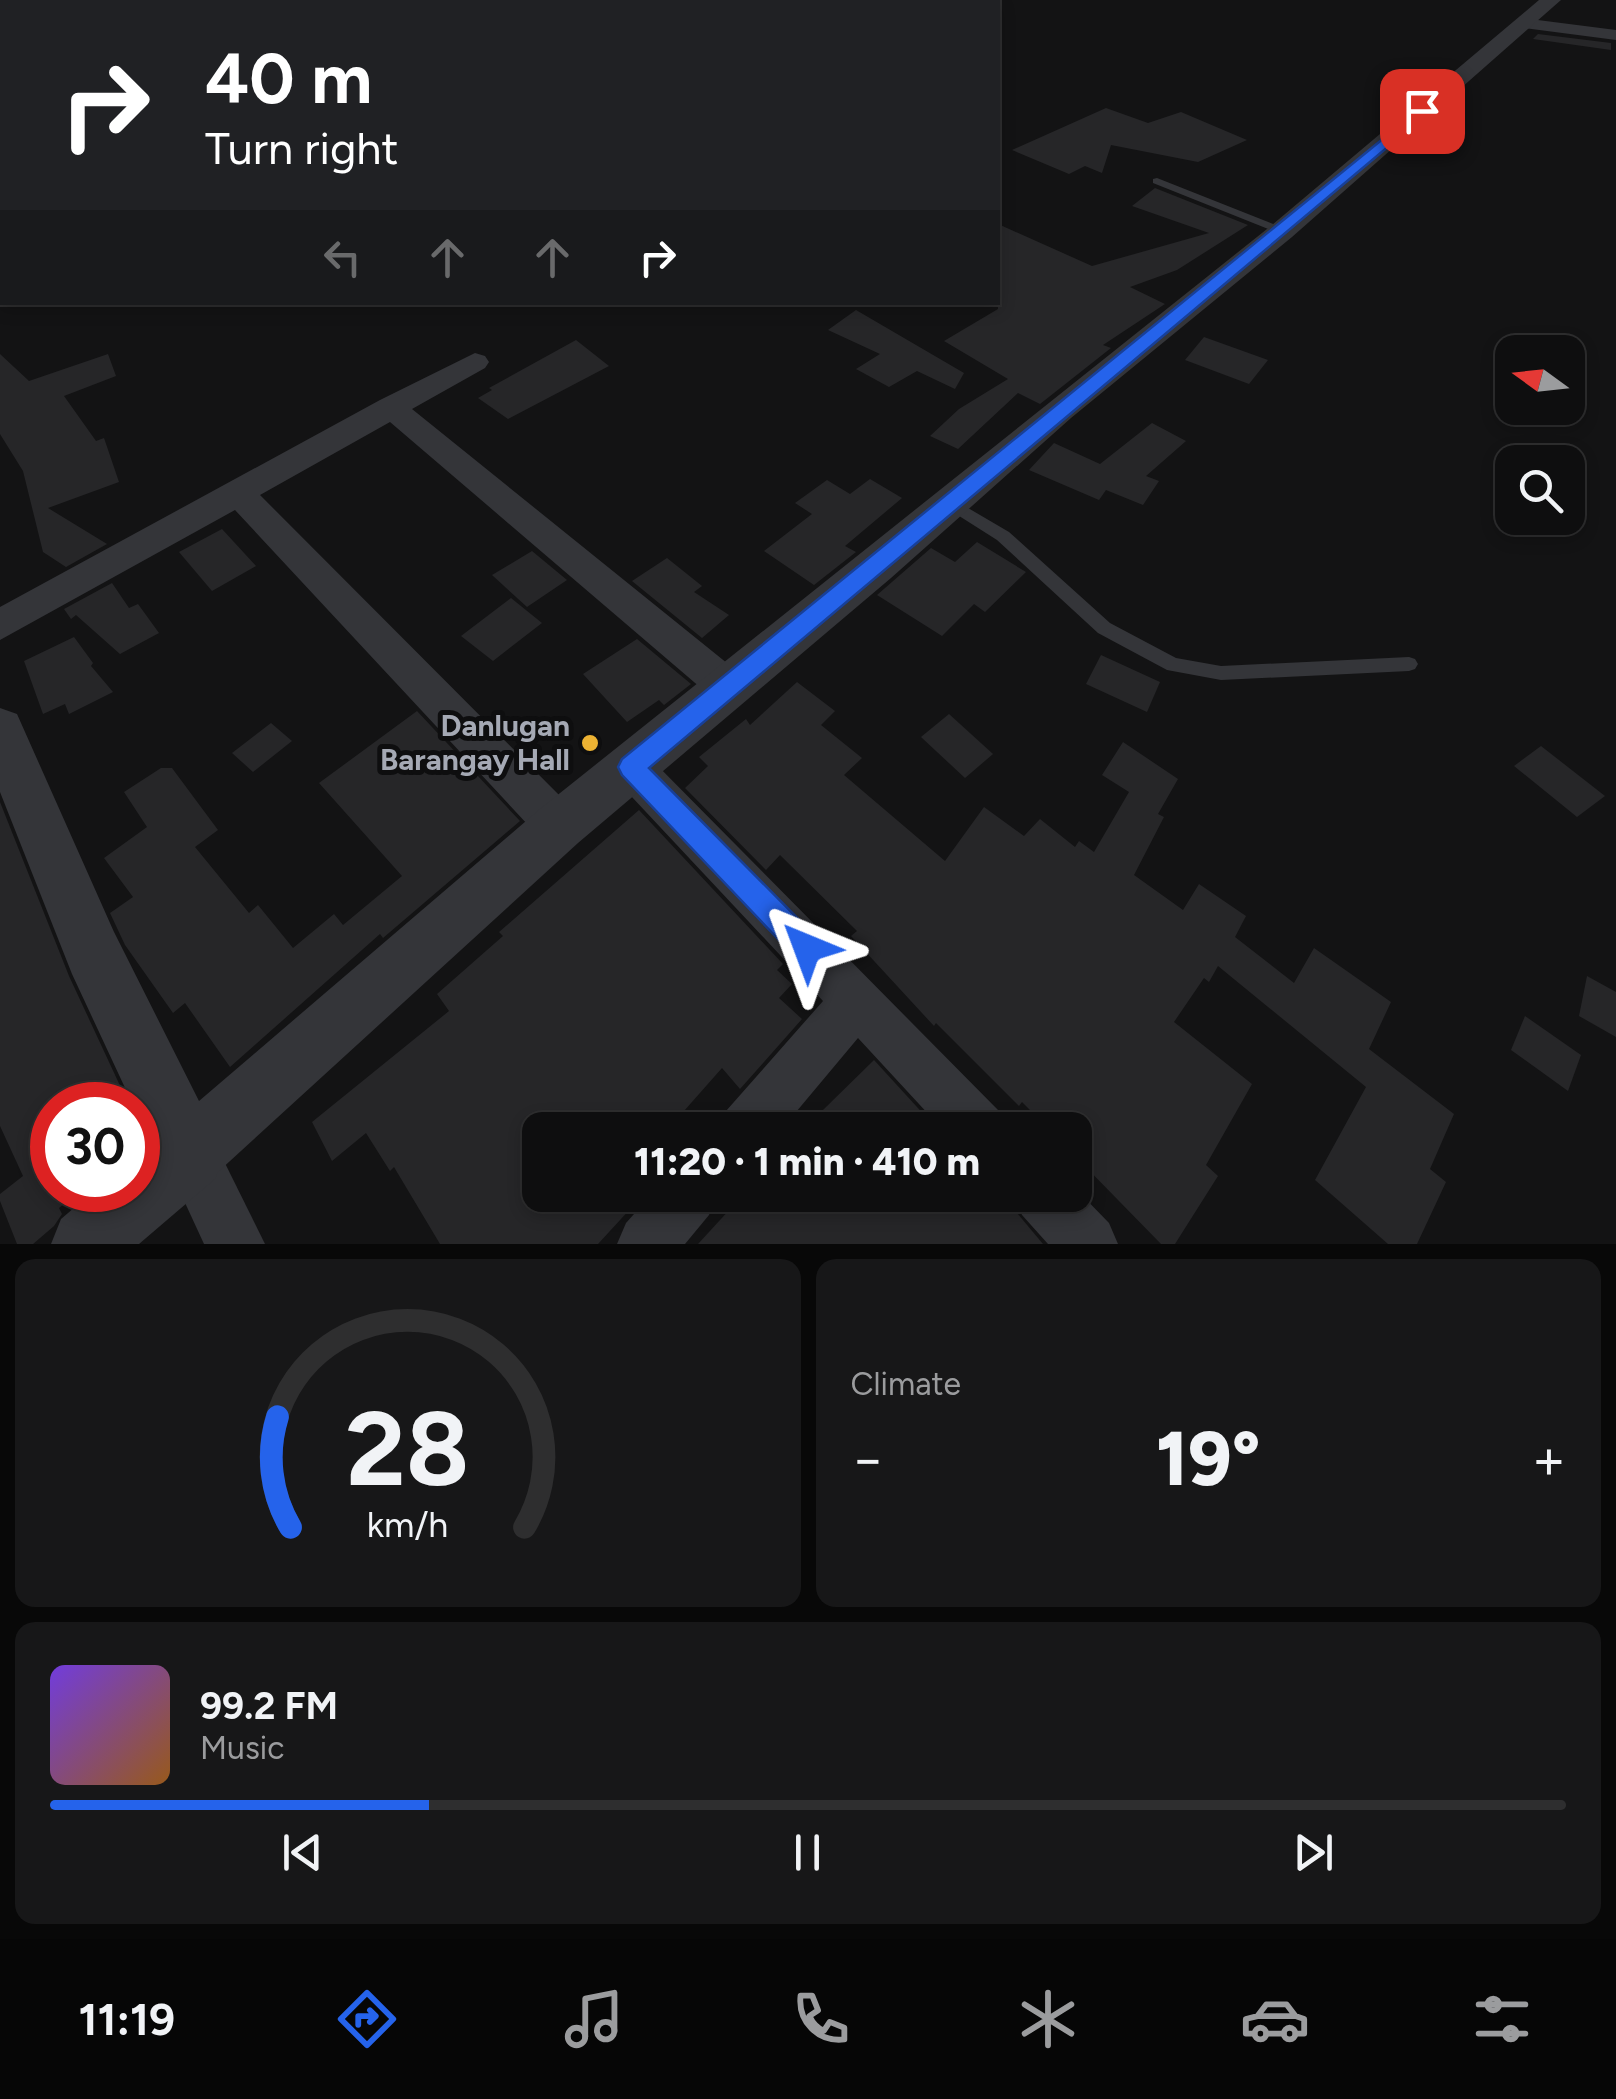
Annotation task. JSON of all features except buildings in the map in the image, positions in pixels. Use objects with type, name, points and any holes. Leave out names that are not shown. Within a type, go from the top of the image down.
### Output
[{"type":"street","points":[[86,1244],[558,826],[729,688],[1058,410],[1282,231],[1537,12],[1616,35]]},
{"type":"street","points":[[0,625],[474,362]]},
{"type":"street","points":[[391,407],[729,688]]},
{"type":"street","points":[[239,494],[558,826]]},
{"type":"street","points":[[0,728],[93,953],[235,1244]]},
{"type":"street","points":[[631,767],[963,1112]]},
{"type":"street","points":[[761,1112],[857,1000]]},
{"type":"street","points":[[647,1244],[674,1212]]},
{"type":"street","points":[[1058,1212],[1088,1244]]},
{"type":"lane","points":[[1157,181],[1282,231]]},
{"type":"lane","points":[[950,503],[1002,536],[1104,628],[1174,665],[1221,673],[1409,664]]},
{"type":"place","name":"Danlugan Barangay Hall","points":[[590,743]]},
{"type":"route","points":[[807,948],[631,767],[1422,111]]}]
